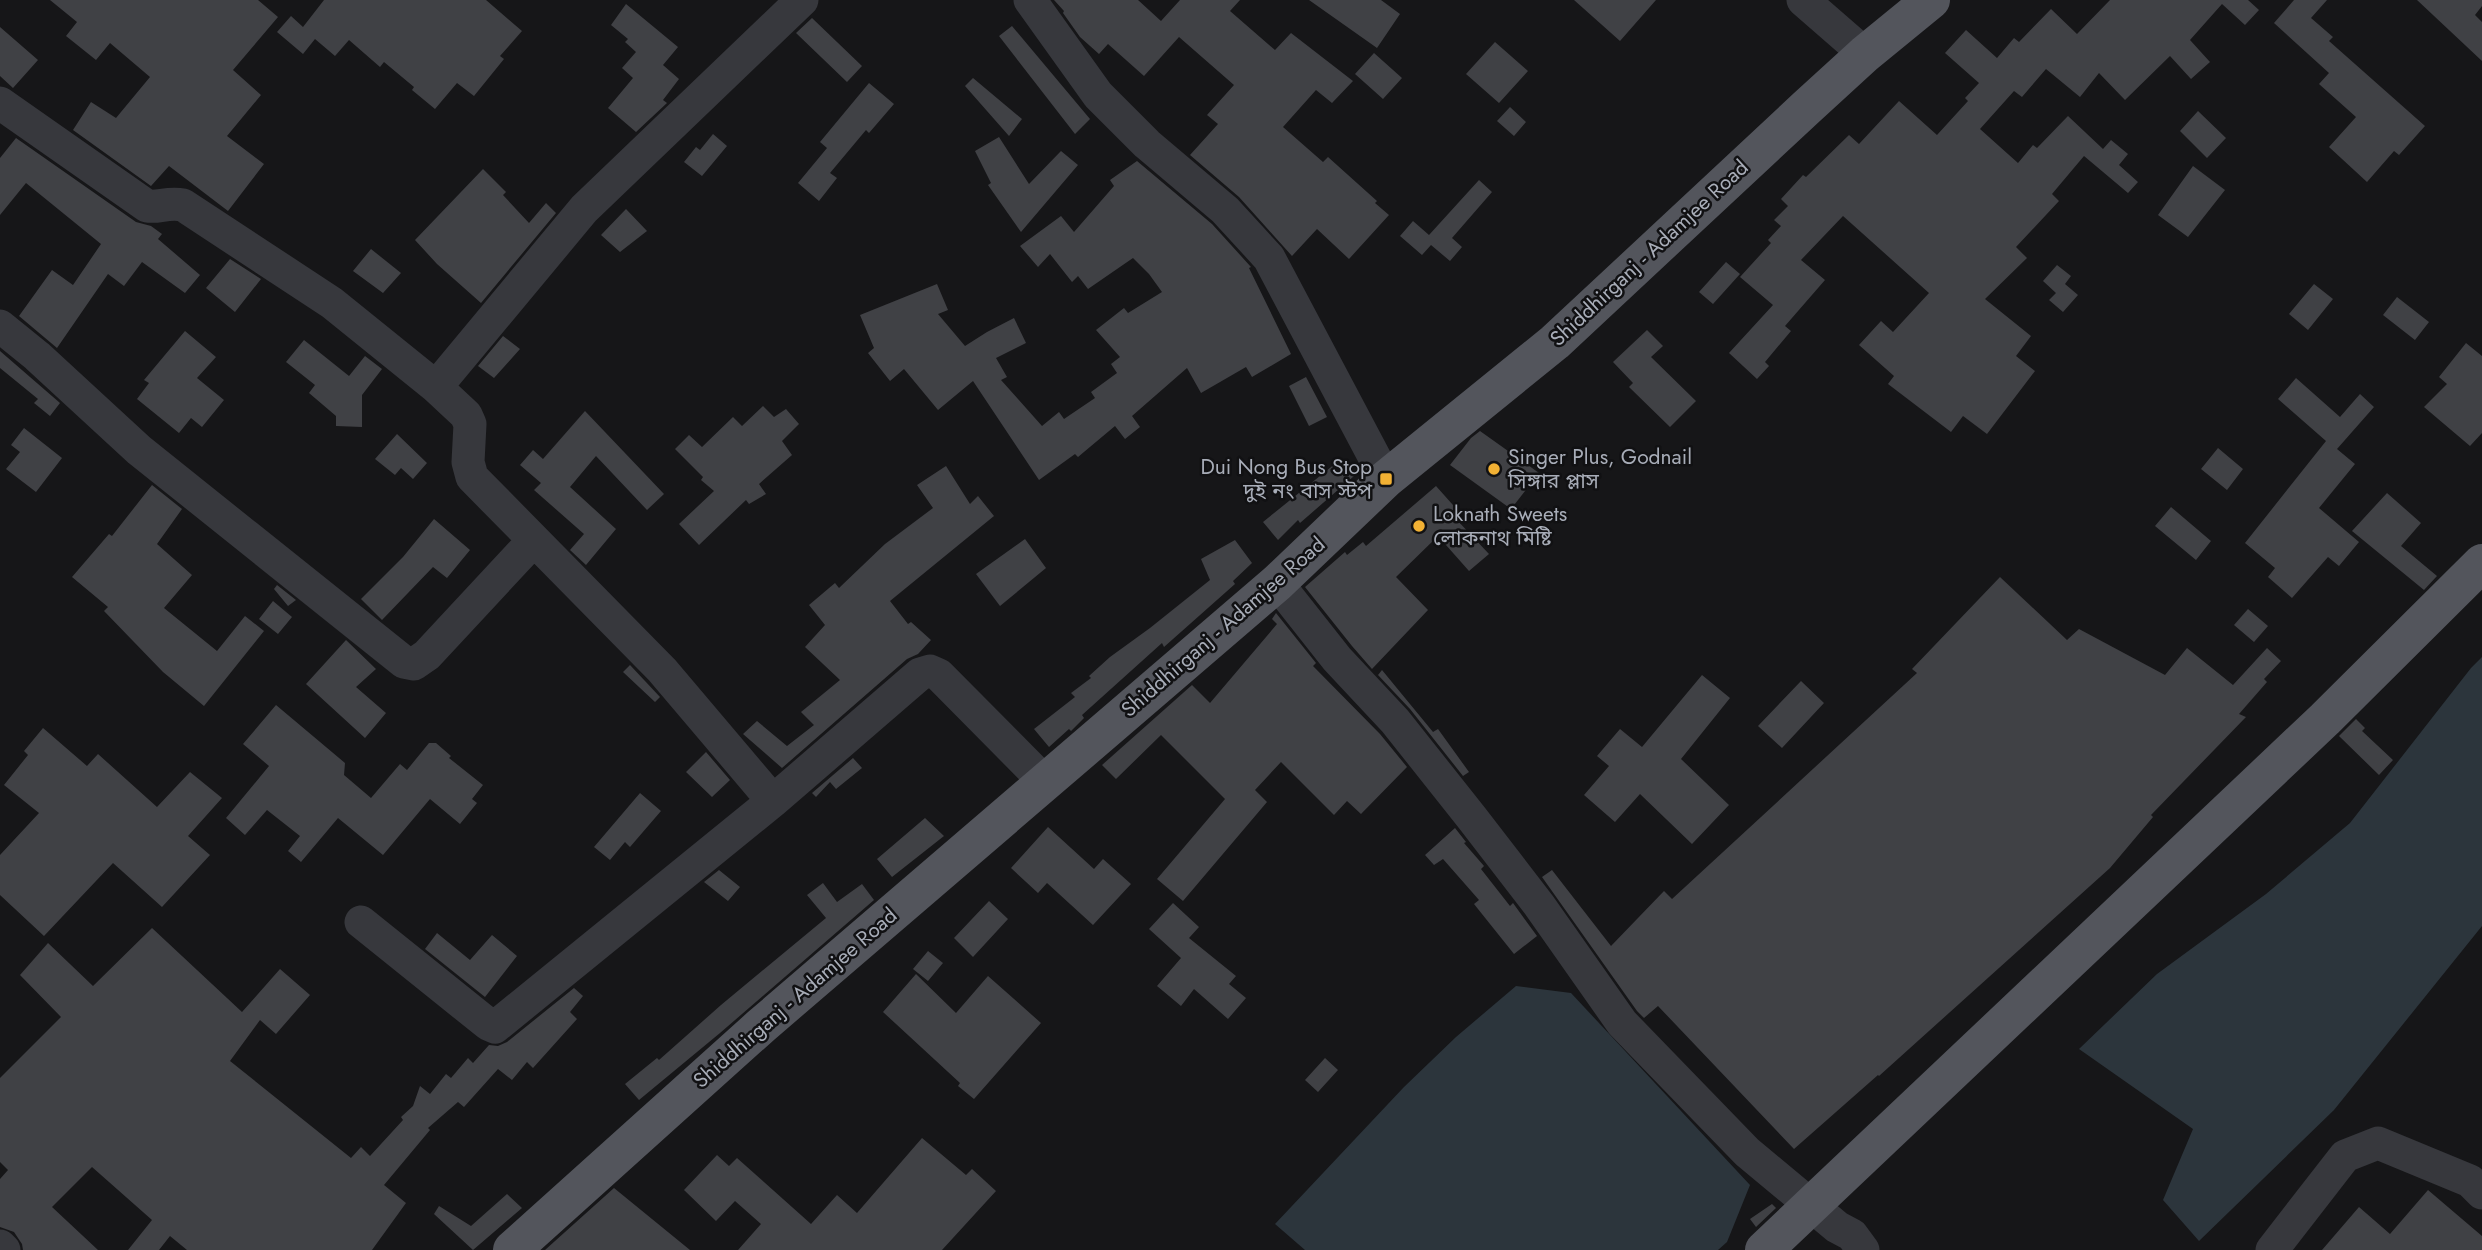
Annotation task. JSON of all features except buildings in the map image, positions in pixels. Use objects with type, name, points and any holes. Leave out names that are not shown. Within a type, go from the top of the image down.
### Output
[{"type":"main road","name":"Shiddhirganj - Adamjee Road","points":[[512,1250],[761,1026],[1277,583],[1386,479],[1555,342],[1865,54],[1931,0]]},
{"type":"main road","points":[[1764,1250],[2325,719],[2482,563]]},
{"type":"street","points":[[436,387],[584,209],[802,0]]},
{"type":"street","points":[[1030,0],[1098,95],[1147,144],[1225,210],[1269,258],[1386,479]]},
{"type":"street","points":[[1802,0],[1865,54]]},
{"type":"street","points":[[0,103],[147,206],[154,207],[170,202],[183,205],[194,212],[332,303],[436,387],[466,415],[470,424],[468,462],[472,477],[662,670],[774,801]]},
{"type":"street","points":[[0,327],[37,356],[139,450],[404,662],[414,664],[427,655],[533,541]]},
{"type":"street","points":[[1277,583],[1337,659],[1395,721],[1464,807],[1539,905],[1622,1023],[1747,1152],[1837,1227],[1852,1236],[1863,1250]]},
{"type":"street","points":[[361,922],[495,1027],[774,801],[920,674],[930,671],[939,675],[1045,782]]},
{"type":"street","points":[[2272,1250],[2345,1156],[2378,1143],[2478,1181]]},
{"type":"street","points":[[0,1245],[4,1250]]},
{"type":"shaded area","points":[[2482,657],[2482,926],[2334,1110],[2199,1241],[2163,1200],[2193,1129],[2079,1049],[2157,974],[2266,894],[2350,823]]},
{"type":"shaded area","points":[[1516,986],[1571,993],[1750,1185],[1727,1242],[1718,1250],[1305,1250],[1275,1224],[1404,1087],[1456,1037]]},
{"type":"place","name":"Singer Plus, Godnail সিঙ্গার প্লাস","points":[[1494,469]]},
{"type":"place","name":"Dui Nong Bus Stop দুই নং বাস স্টপ","points":[[1386,479]]},
{"type":"place","name":"Loknath Sweets লোকনাথ মিষ্টি","points":[[1419,526]]}]
